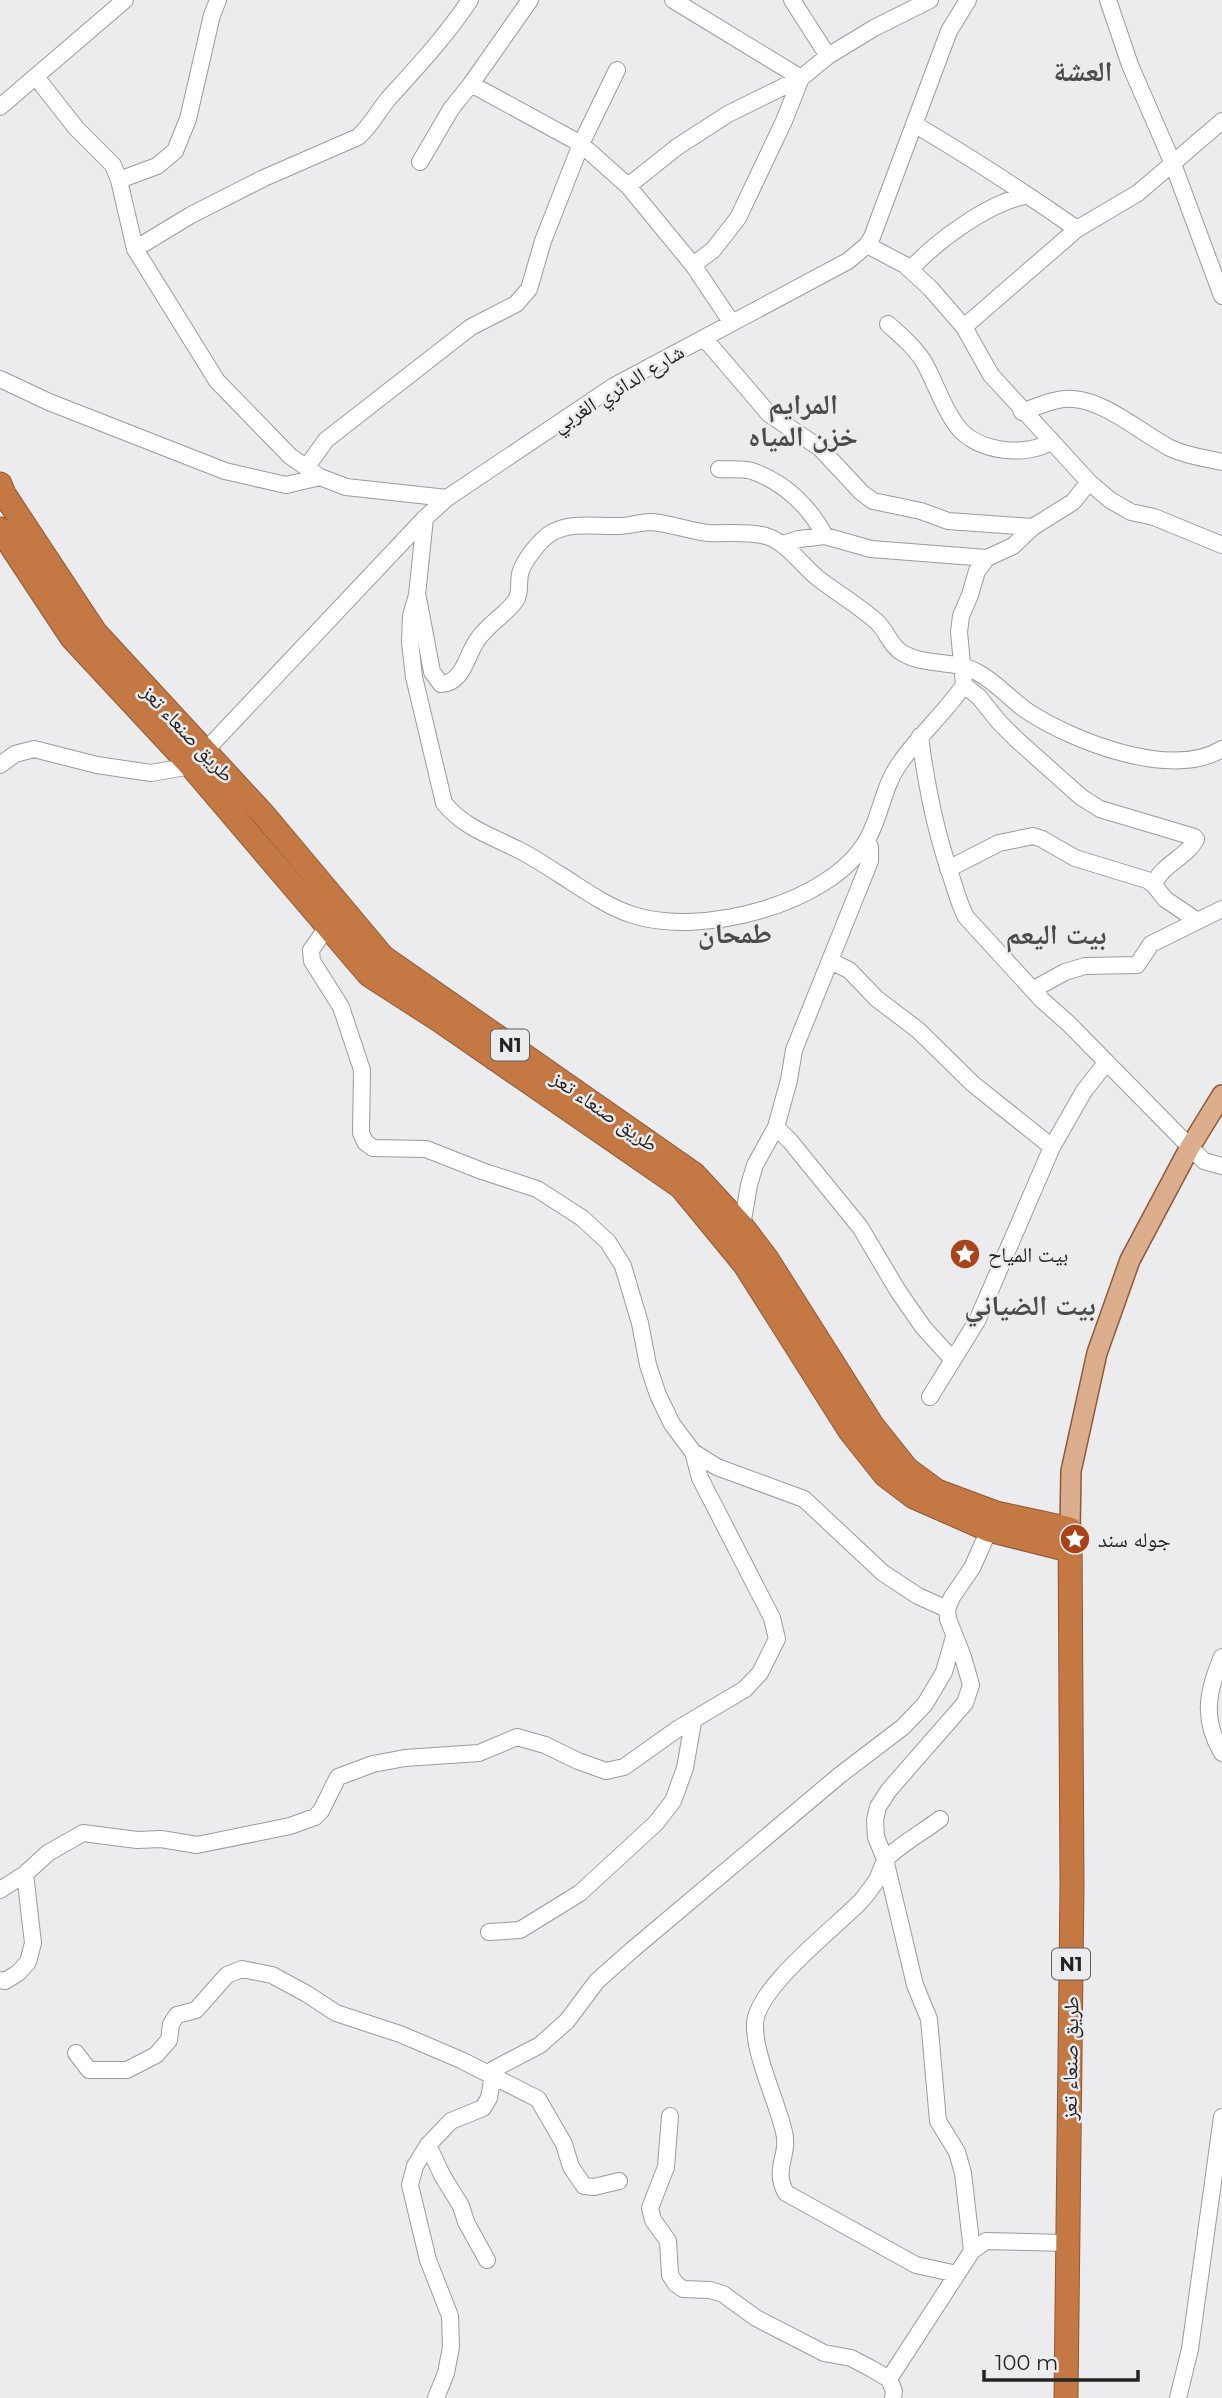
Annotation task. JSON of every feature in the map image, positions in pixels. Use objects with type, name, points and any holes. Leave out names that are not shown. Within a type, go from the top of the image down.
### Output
[{"type":"highway","name":"طريق صنعاء تعز","points":[[0,484],[4,495],[95,632],[369,975],[439,1020],[681,1187],[767,1259],[872,1425],[907,1469],[937,1491],[1069,1540]]},
{"type":"highway","name":"طريق صنعاء تعز","points":[[0,529],[72,638],[198,759],[264,815],[383,957],[694,1174],[734,1232],[744,1265],[850,1431],[885,1475],[915,1497],[989,1530],[1069,1540]]},
{"type":"highway","name":"طريق صنعاء تعز","points":[[1066,2398],[1072,1885],[1069,1540]]},
{"type":"main road","points":[[1069,1540],[1071,1471],[1097,1353],[1130,1260],[1190,1147],[1222,1096]]},
{"type":"street","points":[[0,107],[125,0]]},
{"type":"street","points":[[119,180],[157,166],[175,151],[188,119],[212,15],[218,0]]},
{"type":"street","points":[[135,249],[191,215],[358,137],[369,128],[386,102],[450,31],[470,0]]},
{"type":"street","points":[[420,162],[451,109],[530,0]]},
{"type":"street","points":[[673,0],[801,78]]},
{"type":"street","points":[[792,0],[828,56]]},
{"type":"street","points":[[628,186],[677,147],[728,114],[801,78],[828,56],[874,28],[930,0]]},
{"type":"street","name":"شارع الدائري الغربي","points":[[198,759],[425,518],[447,498],[614,386],[848,261],[867,245],[876,228],[948,31],[968,0]]},
{"type":"street","points":[[1108,0],[1130,65],[1173,164],[1222,296]]},
{"type":"street","points":[[0,379],[49,402],[225,471],[286,485],[313,472],[326,440],[471,327],[516,304],[528,289],[581,144],[617,70]]},
{"type":"street","points":[[36,76],[76,128],[113,165],[135,249],[217,381],[289,456],[313,472],[346,487],[447,498]]},
{"type":"street","points":[[693,265],[713,250],[738,218],[784,121],[801,78]]},
{"type":"street","points":[[471,84],[581,144],[628,186],[693,265],[732,323]]},
{"type":"street","points":[[964,327],[1077,229],[1138,193],[1222,121]]},
{"type":"street","points":[[914,124],[984,165],[1025,196],[1077,229]]},
{"type":"street","points":[[910,270],[946,239],[986,212],[1012,199],[1025,196]]},
{"type":"street","points":[[867,245],[910,270],[930,288],[964,327],[991,375],[1022,412],[1110,499],[1131,512],[1154,517],[1222,545]]},
{"type":"street","points":[[888,324],[924,363],[950,415],[966,436],[1013,451],[1027,451],[1052,441]]},
{"type":"street","points":[[704,338],[769,414],[820,448],[862,493],[873,501],[948,521],[1033,527]]},
{"type":"street","points":[[1022,412],[1061,400],[1085,400],[1114,414],[1168,447],[1189,456],[1222,462]]},
{"type":"street","points":[[719,469],[752,471],[784,488],[811,513],[825,536]]},
{"type":"street","points":[[1090,482],[1073,502],[1033,527],[1013,545],[987,558],[977,571],[971,595],[961,616],[958,644],[964,685],[1047,767],[1100,809],[1196,839],[1193,845],[1156,878],[1154,885]]},
{"type":"street","points":[[425,518],[417,595],[411,616],[410,642],[414,677],[444,803],[455,817],[519,850],[613,907],[635,916],[695,922],[749,914],[817,888],[845,865],[867,840],[886,787],[898,765],[964,685]]},
{"type":"street","points":[[417,595],[432,672],[442,684],[449,683],[459,676],[484,630],[516,600],[524,564],[543,540],[562,528],[575,525],[622,526],[654,523],[707,533],[744,533],[767,537],[783,544],[801,564],[881,626],[903,654],[931,662],[962,665],[986,678],[1027,711],[1065,733],[1104,747],[1158,760],[1188,761],[1222,749]]},
{"type":"street","points":[[783,544],[825,536],[871,549],[987,558]]},
{"type":"street","points":[[920,736],[926,787],[938,837],[959,904],[966,917],[1204,1161],[1222,1166]]},
{"type":"street","points":[[0,765],[15,754],[34,749],[97,765],[151,773],[198,759]]},
{"type":"street","points":[[948,869],[999,843],[1033,836],[1075,858],[1147,880],[1165,899],[1196,920]]},
{"type":"street","points":[[734,1232],[755,1166],[776,1128],[794,1050],[870,861],[867,840]]},
{"type":"street","points":[[1034,989],[1065,972],[1085,966],[1137,965],[1151,944],[1222,909]]},
{"type":"street","points":[[0,1890],[25,1874],[48,1853],[83,1833],[137,1840],[161,1839],[197,1845],[290,1826],[315,1817],[321,1811],[338,1777],[373,1764],[405,1758],[479,1754],[517,1737],[545,1745],[606,1771],[624,1767],[676,1730],[745,1689],[760,1673],[777,1639],[772,1618],[700,1478],[693,1452],[672,1423],[658,1395],[623,1266],[608,1242],[591,1226],[537,1189],[426,1149],[373,1148],[365,1142],[361,1133],[362,1070],[352,1035],[341,1007],[312,961],[311,950],[328,926]]},
{"type":"street","points":[[830,961],[849,970],[877,999],[918,1030],[974,1084],[1052,1147]]},
{"type":"street","points":[[930,1397],[981,1312],[1052,1147],[1084,1091],[1106,1063]]},
{"type":"street","points":[[776,1128],[790,1141],[860,1227],[898,1291],[923,1326],[952,1359]]},
{"type":"street","points":[[693,1452],[717,1467],[804,1499],[883,1573],[918,1596],[947,1609]]},
{"type":"street","points":[[972,2251],[963,2173],[957,2152],[938,2121],[929,2019],[915,1985],[885,1860],[876,1837],[875,1820],[878,1807],[907,1768],[965,1703],[971,1685],[947,1609],[972,1568],[989,1530]]},
{"type":"street","points":[[436,2398],[446,2373],[451,2347],[450,2316],[428,2260],[410,2185],[415,2166],[428,2145],[450,2121],[482,2108],[489,2098],[494,2069],[540,2045],[567,2021],[597,1981],[632,1950],[818,1793],[903,1727],[925,1704],[944,1672],[954,1637]]},
{"type":"street","points":[[1222,1657],[1208,1697],[1208,1713],[1222,1754]]},
{"type":"street","points":[[489,1932],[520,1930],[580,1892],[656,1823],[673,1801],[685,1768],[693,1721]]},
{"type":"street","points":[[940,1819],[903,1843],[885,1860],[876,1880],[862,1899],[785,1974],[761,2003],[755,2023],[758,2046],[787,2142],[779,2181],[786,2193],[916,2265],[957,2274]]},
{"type":"street","points":[[0,1980],[5,1981],[18,1973],[28,1962],[33,1943],[25,1874]]},
{"type":"street","points":[[76,2053],[89,2070],[127,2070],[156,2055],[169,2040],[171,2024],[177,2015],[196,2010],[227,1975],[242,1969],[272,1975],[336,2013],[400,2034],[538,2099],[564,2144],[571,2167],[584,2186],[594,2188],[619,2181]]},
{"type":"street","points":[[670,2116],[666,2167],[650,2214],[668,2241],[670,2276],[676,2284],[683,2289],[710,2290],[723,2294],[776,2329],[824,2353],[851,2358],[889,2379],[894,2391],[892,2398]]},
{"type":"street","points":[[1178,2398],[1190,2349],[1222,2117]]},
{"type":"street","points":[[428,2145],[487,2260]]},
{"type":"street","points":[[889,2379],[972,2251],[986,2241],[1068,2243]]},
{"type":"place","name":"بيت المياح","points":[[965,1254]]},
{"type":"place","name":"جوله سند","points":[[1075,1539]]},
{"type":"district","name":"العشة","points":[[1083,71]]},
{"type":"district","name":"المرايم خزن المياه","points":[[803,420]]},
{"type":"district","name":"طمحان","points":[[735,933]]},
{"type":"district","name":"بيت اليعم","points":[[1056,934]]},
{"type":"district","name":"بيت الضياني","points":[[1030,1305]]}]
